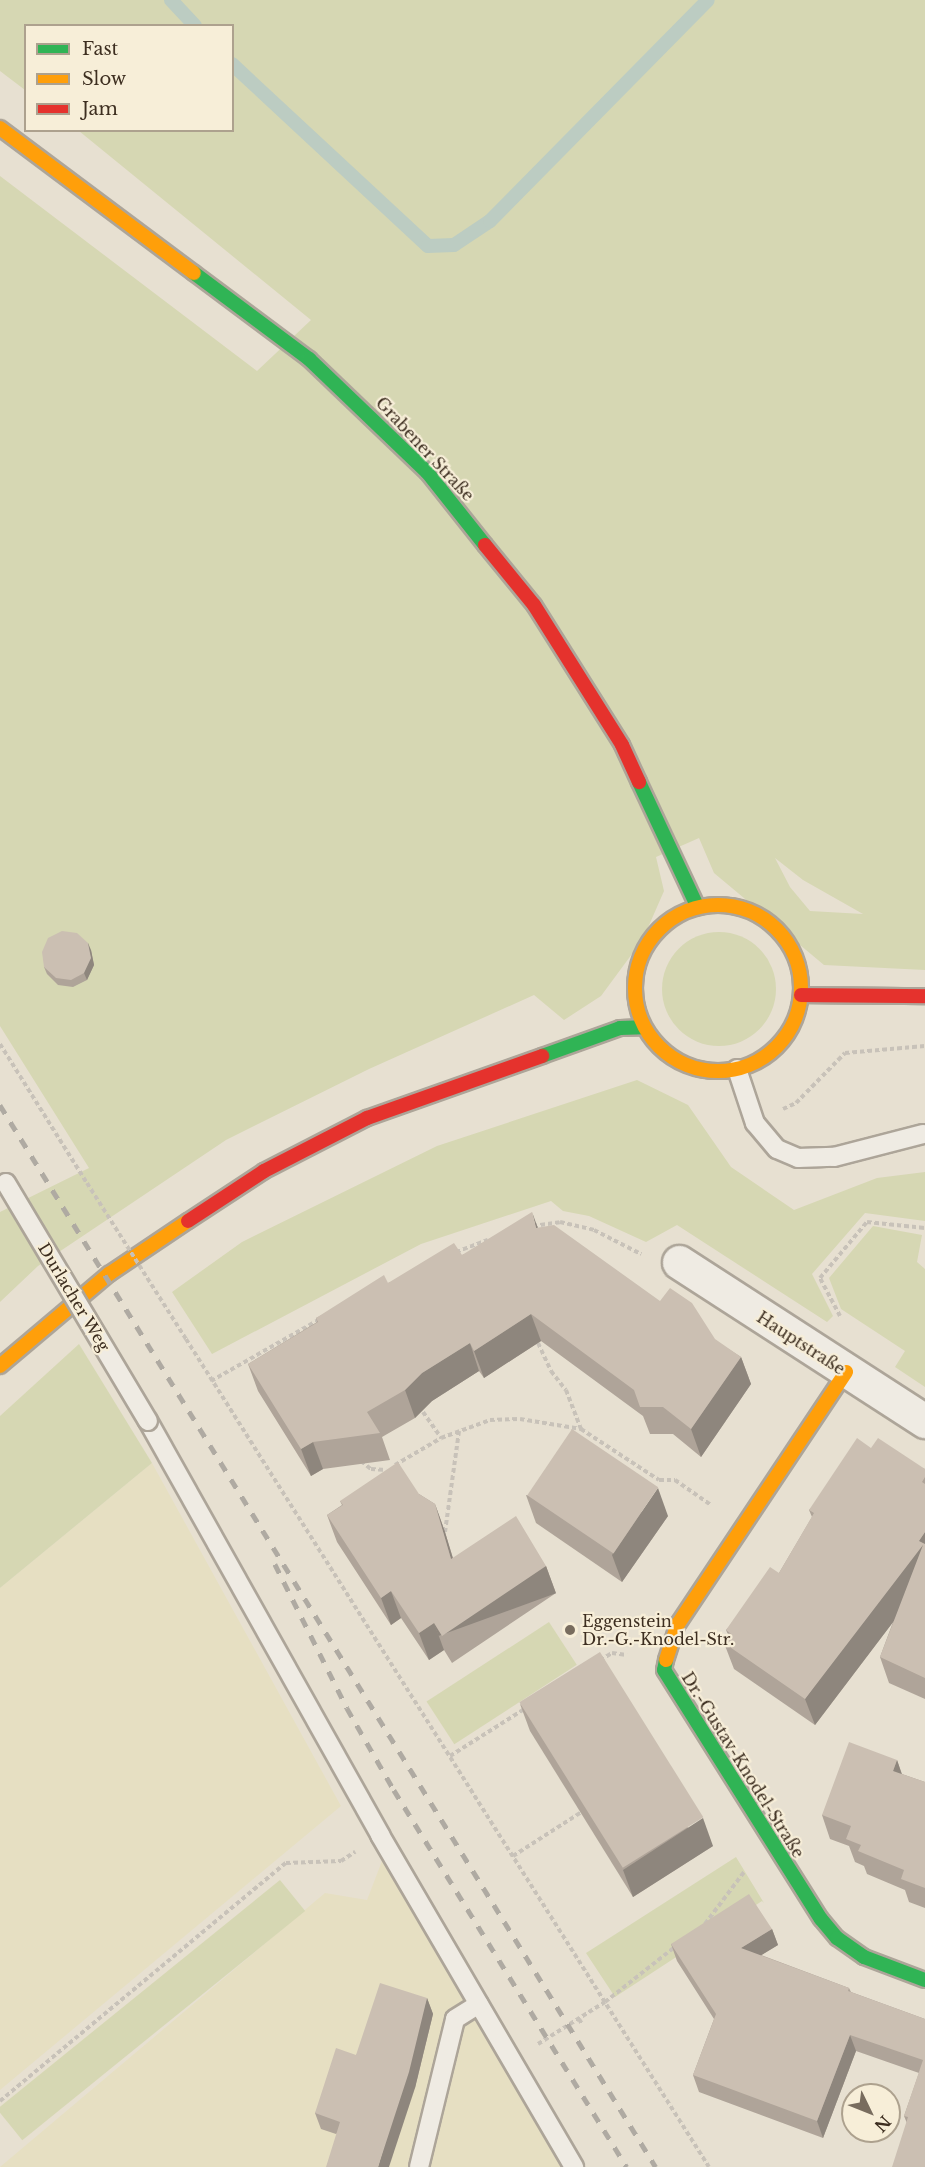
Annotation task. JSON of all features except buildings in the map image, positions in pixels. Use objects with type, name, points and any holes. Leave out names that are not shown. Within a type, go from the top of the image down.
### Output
[{"type":"street","name":"Grabener Straße","points":[[0,128],[300,351],[427,472],[534,605],[585,684],[622,745],[697,906]]},
{"type":"street","points":[[729,904],[759,914],[783,935],[798,963],[801,994],[795,1020],[781,1042],[761,1059],[737,1069],[710,1071],[683,1064],[660,1049],[643,1027],[635,998],[636,968],[644,950],[669,919],[697,906],[729,904]]},
{"type":"street","points":[[801,994],[925,996]]},
{"type":"street","points":[[0,1365],[110,1274],[178,1225],[274,1166],[367,1118],[620,1028],[643,1027]]},
{"type":"street","name":"Hauptstraße","points":[[679,1262],[925,1421]]},
{"type":"street","name":"Dr.-Gustav-Knodel-Straße","points":[[846,1372],[678,1624],[663,1659],[671,1685],[771,1842],[837,1938],[864,1957],[925,1980]]},
{"type":"lane","points":[[737,1069],[755,1123],[777,1149],[798,1158],[834,1157],[922,1134]]},
{"type":"lane","name":"Durlacher Weg","points":[[3,1178],[148,1421],[380,1835],[574,2167]]},
{"type":"lane","points":[[419,2167],[454,2019],[479,2004]]},
{"type":"path","points":[[0,1044],[710,2167]]},
{"type":"path","points":[[755,1123],[796,1103],[845,1053],[925,1046]]},
{"type":"path","points":[[525,1228],[560,1222],[594,1230],[645,1256],[679,1262]]},
{"type":"path","points":[[836,1312],[820,1278],[867,1222],[925,1228]]},
{"type":"path","points":[[447,1256],[497,1237]]},
{"type":"path","points":[[211,1381],[332,1313]]},
{"type":"path","points":[[538,1343],[551,1371],[566,1389],[581,1429]]},
{"type":"path","points":[[423,1412],[441,1438]]},
{"type":"path","points":[[355,1456],[371,1469],[384,1472],[441,1438],[490,1420],[520,1419],[581,1429],[659,1480],[675,1480],[742,1525]]},
{"type":"path","points":[[445,1532],[459,1431]]},
{"type":"path","points":[[593,1665],[612,1653],[663,1659]]},
{"type":"path","points":[[450,1756],[536,1701]]},
{"type":"path","points":[[513,1856],[592,1805]]},
{"type":"path","points":[[0,2101],[286,1863],[341,1861],[380,1835]]},
{"type":"path","points":[[705,1925],[755,1857],[771,1842]]},
{"type":"path","points":[[696,1932],[720,1916]]},
{"type":"path","points":[[512,2060],[605,2002],[686,1938]]},
{"type":"path","points":[[579,2019],[582,2024]]},
{"type":"shaded area","points":[[152,1463],[341,1806],[0,2090],[0,1588]]},
{"type":"shaded area","points":[[382,1861],[561,2167],[0,2167],[325,1893],[367,1900]]},
{"type":"green space","points":[[0,0],[925,0],[925,970],[824,965],[714,873],[699,838],[656,857],[664,891],[643,939],[601,996],[564,1020],[534,995],[369,1069],[226,1140],[38,1266],[0,1302],[0,1212],[89,1168],[0,1026],[0,176],[257,371],[311,320],[80,132],[234,132],[234,24],[24,24],[24,89],[0,71]],"holes":[[[775,858],[803,880],[863,914],[810,911],[790,887]]]},
{"type":"green space","points":[[719,932],[741,937],[759,949],[771,967],[776,989],[771,1011],[759,1029],[741,1041],[719,1046],[697,1041],[679,1029],[667,1011],[662,989],[667,967],[679,949],[697,937]]},
{"type":"green space","points":[[637,1080],[688,1105],[731,1167],[794,1210],[877,1178],[925,1172],[925,1221],[865,1213],[812,1274],[833,1316],[827,1322],[677,1225],[646,1242],[589,1216],[563,1211],[551,1201],[421,1244],[212,1354],[172,1292],[242,1242],[437,1146]]},
{"type":"green space","points":[[873,1226],[922,1235],[917,1262],[925,1269],[925,1387],[895,1367],[905,1351],[841,1309],[829,1278]]},
{"type":"green space","points":[[79,1344],[152,1463],[0,1588],[0,1416]]},
{"type":"green space","points":[[549,1622],[577,1665],[454,1744],[427,1702]]},
{"type":"green space","points":[[736,1857],[764,1903],[762,1901],[615,1997],[586,1953]]},
{"type":"green space","points":[[280,1880],[305,1911],[22,2140],[0,2113],[0,2107]]},
{"type":"waterway","points":[[171,0],[193,24]]},
{"type":"waterway","points":[[234,66],[428,246],[454,245],[490,221],[708,0]]},
{"type":"railway","points":[[0,1105],[656,2167]]},
{"type":"railway","points":[[275,1564],[347,1708],[394,1790],[627,2167]]},
{"type":"traffic: fast","points":[[194,273],[309,359],[427,472],[485,545]]},
{"type":"traffic: fast","points":[[639,782],[697,906]]},
{"type":"traffic: fast","points":[[542,1056],[620,1028],[643,1027]]},
{"type":"traffic: fast","points":[[666,1660],[664,1670],[821,1919],[837,1938],[864,1957],[925,1980]]},
{"type":"traffic: slow","points":[[0,128],[194,273]]},
{"type":"traffic: slow","points":[[718,905],[734,906],[750,911],[777,929],[795,956],[800,972],[801,988],[800,1004],[795,1020],[777,1047],[750,1065],[734,1070],[718,1071],[702,1070],[686,1065],[659,1047],[641,1020],[636,1004],[635,988],[636,972],[641,956],[659,929],[686,911],[702,906],[718,905]]},
{"type":"traffic: slow","points":[[0,1366],[109,1274],[188,1221]]},
{"type":"traffic: slow","points":[[666,1660],[678,1624],[846,1372]]},
{"type":"traffic: jam","points":[[485,545],[534,605],[622,745],[639,782]]},
{"type":"traffic: jam","points":[[801,995],[925,996]]},
{"type":"traffic: jam","points":[[188,1221],[264,1171],[367,1118],[542,1056]]},
{"type":"place","name":"Eggenstein Dr.-G.-Knodel-Str.","points":[[570,1630]]}]
